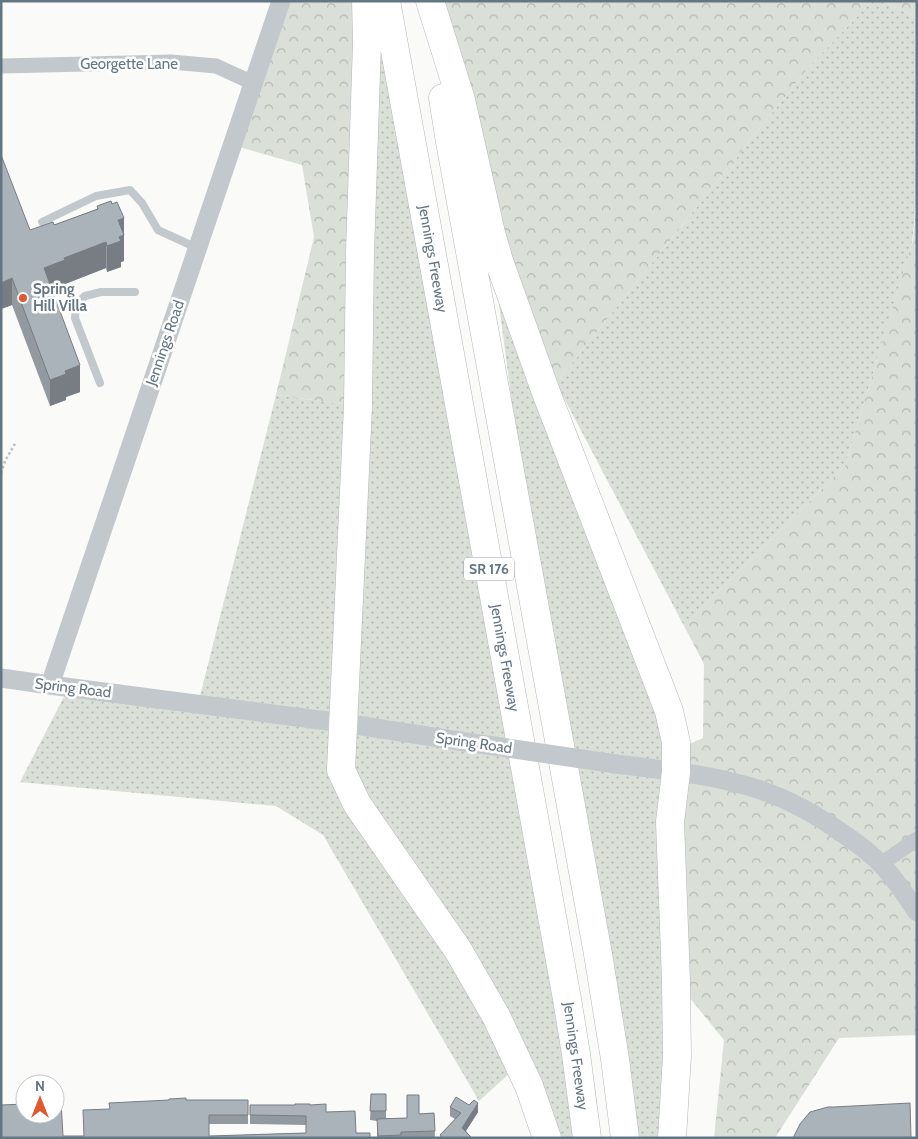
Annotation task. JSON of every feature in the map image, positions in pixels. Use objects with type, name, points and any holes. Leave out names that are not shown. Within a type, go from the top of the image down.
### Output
[{"type":"highway","points":[[366,1],[367,44],[360,243],[358,406],[341,770],[357,804],[458,950],[496,1016],[529,1086],[547,1138]]},
{"type":"highway","name":"Jennings Freeway","points":[[386,1],[567,999],[587,1138]]},
{"type":"highway","points":[[428,1],[461,100],[499,261],[547,395],[669,711],[676,742],[676,772],[670,822],[677,1056],[672,1138]]},
{"type":"highway","name":"SR 176","points":[[428,1],[450,142],[598,954],[615,1058],[625,1138]]},
{"type":"street","name":"Jennings Road","points":[[50,685],[282,1]]},
{"type":"street","name":"Georgette Lane","points":[[1,66],[172,62],[216,66],[253,83]]},
{"type":"street","name":"Spring Road","points":[[1,678],[343,723],[703,776],[738,783],[776,795],[803,808],[855,842],[881,864],[917,912]]},
{"type":"street","points":[[881,864],[917,839]]},
{"type":"lane","points":[[42,222],[96,196],[130,190],[142,203],[158,230],[197,248]]},
{"type":"lane","points":[[100,383],[74,318],[76,304],[85,296],[101,292],[135,292]]},
{"type":"path","points":[[1,472],[16,442]]},
{"type":"green space","points":[[281,1],[366,1],[358,406],[276,395],[314,237],[302,165],[232,145]]},
{"type":"green space","points":[[430,1],[872,1],[808,68],[556,383],[512,297]]},
{"type":"green space","points":[[872,1],[881,1],[917,17],[917,192],[912,244],[845,466],[684,626],[556,383],[808,68]]},
{"type":"green space","points":[[881,1],[917,1],[917,17]]},
{"type":"green space","points":[[367,43],[395,49],[587,1138],[547,1138],[519,1065],[479,1101],[323,835],[276,806],[20,782],[69,687],[198,704],[276,395],[358,406]]},
{"type":"green space","points":[[917,197],[917,1035],[839,1038],[775,1138],[714,1138],[724,1040],[676,981],[676,750],[703,738],[704,664],[684,626],[845,466],[913,240]]},
{"type":"green space","points":[[498,297],[644,665],[665,742],[665,1138],[625,1138],[550,693]]},
{"type":"building","points":[[1,155],[30,230],[53,222],[54,225],[98,209],[97,206],[111,201],[112,204],[117,202],[124,218],[118,220],[124,235],[119,237],[121,241],[107,246],[106,242],[44,268],[80,365],[65,371],[66,374],[50,380],[12,278],[1,283]]},
{"type":"building","points":[[371,1094],[386,1094],[386,1111],[370,1111]]},
{"type":"building","points":[[407,1095],[419,1095],[419,1114],[434,1113],[435,1131],[401,1132],[401,1135],[378,1136],[377,1119],[407,1118]]},
{"type":"building","points":[[456,1097],[469,1105],[474,1100],[478,1103],[462,1128],[472,1138],[442,1138],[440,1135],[461,1113],[450,1107]]},
{"type":"building","points":[[169,1099],[248,1100],[248,1115],[209,1115],[209,1136],[306,1133],[306,1116],[250,1115],[250,1105],[326,1104],[326,1112],[355,1111],[356,1133],[370,1133],[370,1138],[1,1138],[1,1105],[15,1104],[15,1124],[62,1124],[63,1136],[84,1136],[83,1110],[110,1109],[109,1103]]},
{"type":"building","points":[[910,1103],[911,1138],[793,1138],[800,1124],[810,1112],[828,1107]]},
{"type":"place","name":"Spring Hill Villa","points":[[23,298]]}]
